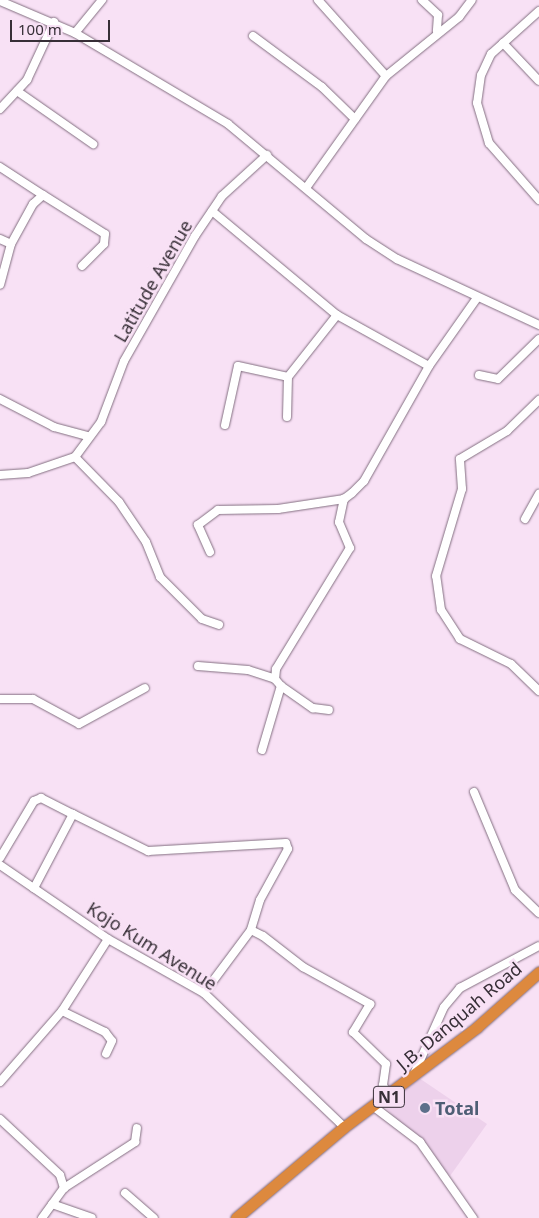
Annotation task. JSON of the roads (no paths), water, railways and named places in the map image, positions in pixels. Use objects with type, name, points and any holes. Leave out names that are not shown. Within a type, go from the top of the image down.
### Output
[{"type":"highway","name":"J.B. Danquah Road","points":[[236,1218],[344,1127],[389,1097],[539,972]]},
{"type":"street","points":[[75,33],[102,0]]},
{"type":"street","points":[[318,0],[386,76]]},
{"type":"street","points":[[422,0],[438,15],[437,31]]},
{"type":"street","points":[[306,188],[386,76],[437,31],[459,17],[472,0]]},
{"type":"street","points":[[0,1],[54,22],[75,33],[228,124],[374,244],[476,298],[539,326]]},
{"type":"street","points":[[539,11],[503,43],[481,75],[477,103],[481,125],[489,143],[539,200]]},
{"type":"street","points":[[0,109],[17,92],[35,65],[54,22]]},
{"type":"street","points":[[253,36],[322,87],[355,119]]},
{"type":"street","points":[[503,43],[539,81]]},
{"type":"street","points":[[17,92],[93,144]]},
{"type":"street","name":"Latitude Avenue","points":[[76,457],[88,436],[102,422],[124,361],[212,211],[267,155]]},
{"type":"street","points":[[0,167],[105,234],[104,244],[82,266]]},
{"type":"street","points":[[0,285],[11,244],[33,204],[43,195]]},
{"type":"street","points":[[212,211],[336,315],[430,366]]},
{"type":"street","points":[[0,239],[11,244]]},
{"type":"street","points":[[210,552],[198,525],[218,510],[278,509],[344,499],[364,481],[430,366],[476,298]]},
{"type":"street","points":[[287,417],[288,377],[336,315]]},
{"type":"street","points":[[479,375],[498,379],[539,339]]},
{"type":"street","points":[[225,425],[238,366],[288,377]]},
{"type":"street","points":[[0,398],[54,428],[88,436]]},
{"type":"street","points":[[539,400],[507,431],[460,459],[460,497],[443,541],[436,576],[441,610],[460,639],[511,664],[539,691]]},
{"type":"street","points":[[0,474],[28,473],[76,457],[119,502],[146,542],[160,577],[202,619],[219,625]]},
{"type":"street","points":[[525,519],[539,494]]},
{"type":"street","points":[[275,678],[276,669],[350,548],[339,522],[344,499]]},
{"type":"street","points":[[198,666],[248,670],[275,678],[281,686],[313,708],[330,710]]},
{"type":"street","points":[[262,750],[281,686]]},
{"type":"street","points":[[0,700],[33,699],[79,724],[145,688]]},
{"type":"street","points":[[474,792],[514,890],[539,913]]},
{"type":"street","points":[[0,858],[34,801],[41,798],[148,851],[286,843],[288,849],[260,900],[251,930],[204,993]]},
{"type":"street","points":[[34,888],[73,814]]},
{"type":"street","name":"Kojo Kum Avenue","points":[[0,864],[108,939],[204,993],[344,1127]]},
{"type":"street","points":[[251,930],[370,1004],[353,1032],[386,1064],[382,1085],[389,1097]]},
{"type":"street","points":[[0,1082],[62,1011],[108,939]]},
{"type":"street","points":[[412,1078],[452,996],[539,946]]},
{"type":"street","points":[[62,1011],[105,1032],[112,1041],[106,1054]]},
{"type":"street","points":[[374,1107],[420,1142],[473,1218]]},
{"type":"street","points":[[0,1119],[60,1175],[64,1188]]},
{"type":"street","points":[[42,1218],[64,1188],[136,1142],[137,1128]]},
{"type":"street","points":[[125,1192],[154,1218]]},
{"type":"street","points":[[52,1204],[92,1218]]},
{"type":"place","name":"Total","points":[[425,1108]]}]
